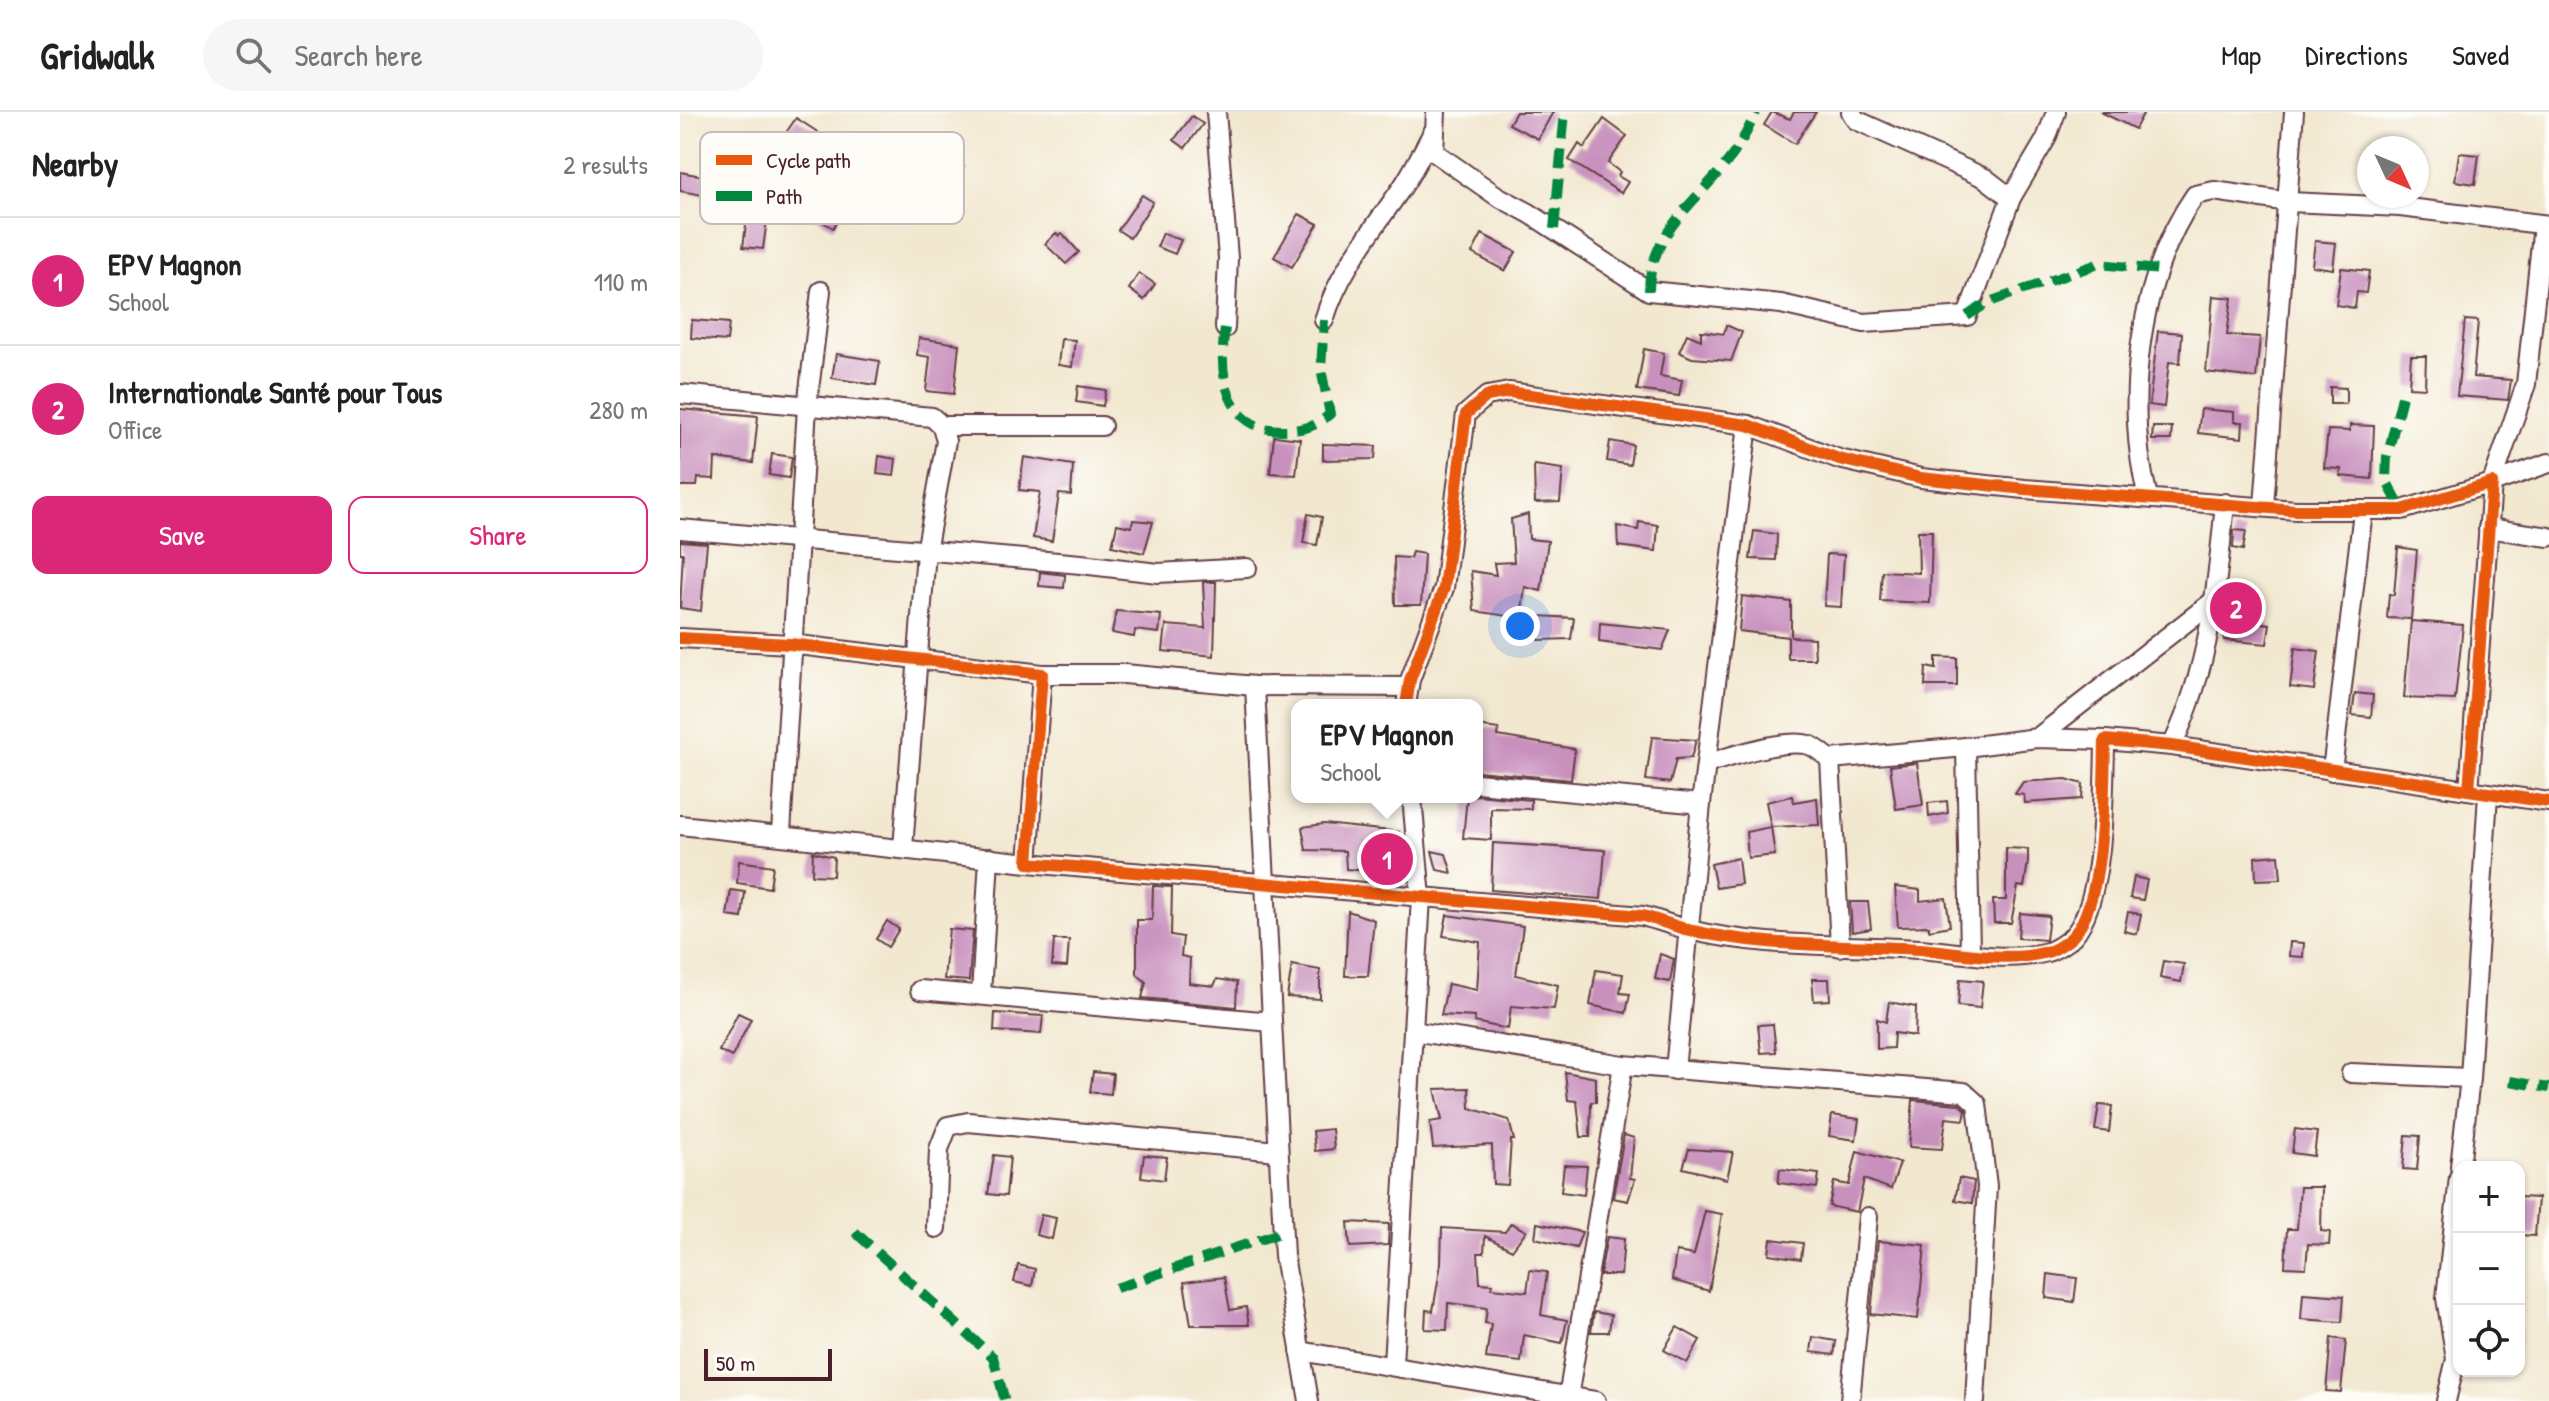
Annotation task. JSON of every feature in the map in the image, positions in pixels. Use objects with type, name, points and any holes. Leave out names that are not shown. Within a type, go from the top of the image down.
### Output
[{"type":"street","points":[[1216,112],[1228,258],[1225,328]]},
{"type":"street","points":[[1436,112],[1434,152],[1497,196],[1529,213],[1649,291],[1781,304],[1864,323],[1967,316],[2011,198],[2046,139],[2056,112]]},
{"type":"street","points":[[1851,112],[1856,120],[1985,178],[2011,198]]},
{"type":"street","points":[[2264,506],[2294,112]]},
{"type":"street","points":[[1324,320],[1333,290],[1365,237],[1401,191],[1433,132]]},
{"type":"street","points":[[2148,497],[2135,432],[2144,314],[2181,215],[2195,195],[2214,191],[2289,202],[2400,207],[2546,225],[2526,384],[2492,483],[2470,1078],[2461,1161]]},
{"type":"street","points":[[781,833],[790,644],[807,407],[821,291]]},
{"type":"street","points":[[680,638],[790,644],[1042,674],[1124,674],[1407,696],[1444,588],[1466,414],[1487,396],[1509,392],[1748,425],[1839,459],[1921,478],[2264,506],[2402,510],[2549,463]]},
{"type":"street","points":[[680,394],[932,417],[942,426],[946,441],[926,552],[903,848]]},
{"type":"street","points":[[1675,1070],[1701,804],[1709,763],[1748,425]]},
{"type":"street","points":[[942,426],[1102,426]]},
{"type":"street","points":[[2172,746],[2191,706],[2207,653],[2225,503]]},
{"type":"street","points":[[2332,771],[2363,511]]},
{"type":"street","points":[[2488,528],[2549,537]]},
{"type":"street","points":[[680,529],[1158,573],[1247,568]]},
{"type":"street","points":[[2037,738],[2212,602]]},
{"type":"street","points":[[1028,863],[1042,674]]},
{"type":"street","points":[[1255,686],[1284,1256],[1309,1401]]},
{"type":"street","points":[[1709,763],[1770,748],[1803,744],[1811,745],[1830,759],[2037,738],[2105,740],[2172,746],[2549,802]]},
{"type":"street","points":[[680,825],[781,833],[1028,863],[1643,916],[1690,930],[1813,948],[2022,955],[2049,952],[2072,937],[2086,916],[2102,827],[2105,740]]},
{"type":"street","points":[[1966,747],[1970,952]]},
{"type":"street","points":[[1830,759],[1840,947]]},
{"type":"street","points":[[1483,784],[1701,804]]},
{"type":"street","points":[[1393,1364],[1421,898],[1413,803]]},
{"type":"street","points":[[981,995],[989,858]]},
{"type":"street","points":[[920,990],[1272,1022]]},
{"type":"street","points":[[1413,1031],[1623,1065],[1964,1092],[1977,1104],[1987,1186],[1975,1401]]},
{"type":"street","points":[[1568,1398],[1623,1065]]},
{"type":"street","points":[[2351,1073],[2470,1078]]},
{"type":"street","points":[[936,1228],[939,1149],[948,1126],[968,1122],[1278,1151]]},
{"type":"street","points":[[1850,1401],[1868,1217]]},
{"type":"street","points":[[2446,1401],[2456,1359],[2446,1298],[2453,1233]]},
{"type":"street","points":[[1300,1351],[1393,1364],[1596,1401]]},
{"type":"building","points":[[1516,112],[1553,112],[1538,139],[1509,124]]},
{"type":"building","points":[[1772,112],[1790,119],[1794,112],[1816,112],[1795,144],[1764,125]]},
{"type":"building","points":[[2101,112],[2144,112],[2135,129]]},
{"type":"building","points":[[1192,116],[1203,124],[1185,148],[1174,140]]},
{"type":"building","points":[[796,118],[818,132],[786,132]]},
{"type":"building","points":[[1604,119],[1627,136],[1608,163],[1620,172],[1618,176],[1628,182],[1621,193],[1569,160],[1579,144],[1584,148]]},
{"type":"building","points":[[2459,153],[2479,155],[2475,184],[2455,181]]},
{"type":"building","points":[[680,172],[700,176],[700,194],[680,191]]},
{"type":"building","points":[[1142,195],[1153,202],[1130,238],[1118,230]]},
{"type":"building","points":[[1299,214],[1318,224],[1292,267],[1274,257]]},
{"type":"building","points":[[746,224],[766,224],[763,249],[743,247]]},
{"type":"building","points":[[1056,233],[1059,236],[1062,233],[1079,252],[1066,264],[1045,244]]},
{"type":"building","points":[[1163,233],[1181,240],[1175,254],[1157,247]]},
{"type":"building","points":[[1482,234],[1516,252],[1505,271],[1472,253]]},
{"type":"building","points":[[2315,241],[2336,243],[2333,269],[2312,266]]},
{"type":"building","points":[[2341,268],[2369,271],[2366,293],[2357,292],[2355,308],[2336,305]]},
{"type":"building","points":[[1139,273],[1155,284],[1144,300],[1129,289]]},
{"type":"building","points":[[2213,296],[2232,298],[2227,335],[2260,337],[2256,378],[2206,372]]},
{"type":"building","points":[[692,320],[729,323],[727,341],[691,338]]},
{"type":"building","points":[[2465,320],[2478,321],[2473,377],[2511,380],[2508,400],[2457,396]]},
{"type":"building","points":[[1726,325],[1742,332],[1731,361],[1692,358],[1679,352],[1687,334],[1701,340],[1701,331],[1724,334]]},
{"type":"building","points":[[2158,331],[2182,333],[2180,363],[2169,362],[2164,407],[2149,405]]},
{"type":"building","points":[[919,338],[959,344],[954,394],[926,391],[930,357],[917,355]]},
{"type":"building","points":[[1061,339],[1075,340],[1072,367],[1058,365]]},
{"type":"building","points":[[1644,349],[1664,353],[1660,376],[1682,380],[1679,396],[1637,390]]},
{"type":"building","points":[[836,354],[880,361],[876,385],[832,378]]},
{"type":"building","points":[[2411,356],[2426,356],[2425,388],[2409,387]]},
{"type":"building","points":[[1078,386],[1106,390],[1103,406],[1076,402]]},
{"type":"building","points":[[2330,387],[2346,388],[2346,404],[2330,404]]},
{"type":"building","points":[[680,409],[758,416],[753,463],[715,458],[714,479],[698,478],[697,486],[680,486]]},
{"type":"building","points":[[2201,409],[2234,412],[2234,422],[2243,422],[2242,438],[2198,433]]},
{"type":"building","points":[[2350,425],[2374,426],[2372,479],[2340,476],[2341,469],[2324,468],[2328,430],[2350,431]]},
{"type":"building","points":[[2153,427],[2172,427],[2171,440],[2152,440]]},
{"type":"building","points":[[1274,436],[1300,439],[1296,475],[1270,473]]},
{"type":"building","points":[[1610,441],[1633,445],[1630,465],[1607,461]]},
{"type":"building","points":[[1323,444],[1376,446],[1375,459],[1323,460]]},
{"type":"building","points":[[772,454],[792,457],[789,478],[769,475]]},
{"type":"building","points":[[879,456],[896,459],[894,476],[877,474]]},
{"type":"building","points":[[1024,457],[1073,465],[1071,495],[1059,494],[1052,541],[1033,538],[1040,492],[1019,490]]},
{"type":"building","points":[[1534,465],[1563,469],[1560,502],[1535,503]]},
{"type":"building","points":[[1308,514],[1322,517],[1317,545],[1303,543]]},
{"type":"building","points":[[1528,514],[1529,539],[1548,541],[1541,591],[1525,587],[1521,618],[1474,611],[1471,571],[1496,575],[1494,563],[1514,562],[1511,519]]},
{"type":"building","points":[[1133,520],[1153,522],[1144,553],[1112,546],[1117,524],[1131,527]]},
{"type":"building","points":[[1639,522],[1658,525],[1656,551],[1618,546],[1617,526],[1638,530]]},
{"type":"building","points":[[2234,530],[2246,531],[2243,550],[2233,548]]},
{"type":"building","points":[[1754,531],[1777,534],[1776,560],[1750,559]]},
{"type":"building","points":[[1918,531],[1932,531],[1930,603],[1880,601],[1882,571],[1919,573]]},
{"type":"building","points":[[680,541],[707,543],[701,611],[680,608],[683,553],[680,553]]},
{"type":"building","points":[[2398,547],[2417,550],[2411,619],[2387,618],[2389,594],[2394,595]]},
{"type":"building","points":[[1412,552],[1424,554],[1421,605],[1395,605],[1394,557],[1410,558]]},
{"type":"building","points":[[1827,554],[1844,555],[1841,607],[1824,606]]},
{"type":"building","points":[[1040,572],[1065,575],[1064,588],[1039,586]]},
{"type":"building","points":[[1203,582],[1216,582],[1214,656],[1163,651],[1166,625],[1205,628]]},
{"type":"building","points":[[1742,596],[1791,602],[1791,637],[1814,638],[1815,659],[1788,659],[1788,637],[1739,631]]},
{"type":"building","points":[[1116,611],[1161,615],[1159,633],[1135,630],[1134,637],[1112,633]]},
{"type":"building","points":[[1539,616],[1574,618],[1571,639],[1539,640]]},
{"type":"building","points":[[2226,619],[2270,624],[2267,644],[2224,640]]},
{"type":"building","points":[[2411,621],[2463,625],[2455,700],[2404,698]]},
{"type":"building","points":[[1600,623],[1670,630],[1662,650],[1599,642]]},
{"type":"building","points":[[2295,648],[2319,651],[2314,690],[2290,687]]},
{"type":"building","points":[[1936,657],[1957,658],[1957,686],[1925,686],[1926,667],[1936,669]]},
{"type":"building","points":[[2355,693],[2373,695],[2371,717],[2352,715]]},
{"type":"building","points":[[1483,727],[1499,729],[1498,736],[1575,749],[1571,780],[1483,772]]},
{"type":"building","points":[[1652,737],[1696,740],[1691,758],[1676,759],[1670,783],[1646,780]]},
{"type":"building","points":[[1917,763],[1923,805],[1896,809],[1890,766]]},
{"type":"building","points":[[2066,779],[2083,784],[2082,799],[2025,803],[2024,795],[2015,794],[2023,782]]},
{"type":"building","points":[[1483,796],[1531,800],[1531,809],[1491,808],[1491,840],[1463,838],[1466,803],[1483,803]]},
{"type":"building","points":[[1792,796],[1794,802],[1817,798],[1819,825],[1771,827],[1766,802]]},
{"type":"building","points":[[1947,801],[1948,813],[1929,817],[1928,803]]},
{"type":"building","points":[[1324,824],[1399,832],[1394,873],[1346,869],[1345,851],[1306,850],[1302,827]]},
{"type":"building","points":[[1771,827],[1775,855],[1748,858],[1746,832]]},
{"type":"building","points":[[1493,843],[1605,850],[1601,899],[1491,890]]},
{"type":"building","points":[[2006,848],[2028,849],[2024,887],[2018,886],[2011,923],[1994,923],[1993,900],[2006,900]]},
{"type":"building","points":[[1432,851],[1446,854],[1452,873],[1437,870]]},
{"type":"building","points":[[813,852],[834,857],[833,876],[812,875]]},
{"type":"building","points":[[2279,855],[2281,879],[2256,880],[2255,857]]},
{"type":"building","points":[[1738,858],[1741,884],[1716,888],[1711,864]]},
{"type":"building","points":[[739,861],[773,866],[770,888],[737,883]]},
{"type":"building","points":[[2134,877],[2147,880],[2143,900],[2130,898]]},
{"type":"building","points":[[1153,886],[1172,887],[1171,935],[1183,937],[1181,956],[1190,958],[1189,983],[1214,986],[1217,979],[1237,982],[1236,1007],[1142,998],[1146,982],[1137,974],[1137,920],[1152,920]]},
{"type":"building","points":[[1895,887],[1920,890],[1920,901],[1946,898],[1950,926],[1929,930],[1929,926],[1898,927]]},
{"type":"building","points":[[731,890],[745,892],[742,918],[727,916]]},
{"type":"building","points":[[1850,902],[1868,902],[1871,929],[1852,932]]},
{"type":"building","points":[[1348,911],[1374,920],[1368,976],[1345,976]]},
{"type":"building","points":[[2128,912],[2141,914],[2137,934],[2124,931]]},
{"type":"building","points":[[2020,913],[2049,916],[2046,940],[2018,938]]},
{"type":"building","points":[[1447,915],[1523,926],[1516,975],[1558,985],[1554,1009],[1511,1006],[1508,1029],[1474,1022],[1475,1017],[1441,1015],[1448,984],[1477,990],[1480,942],[1443,936]]},
{"type":"building","points":[[887,921],[899,929],[888,947],[876,939]]},
{"type":"building","points":[[949,929],[973,931],[969,981],[944,979]]},
{"type":"building","points":[[1054,940],[1069,940],[1067,967],[1052,966]]},
{"type":"building","points":[[2290,942],[2304,943],[2303,957],[2289,956]]},
{"type":"building","points":[[1660,954],[1674,959],[1670,982],[1655,979]]},
{"type":"building","points":[[2163,961],[2184,964],[2181,982],[2160,978]]},
{"type":"building","points":[[1292,965],[1320,970],[1320,999],[1287,997]]},
{"type":"building","points":[[1596,970],[1623,974],[1620,993],[1630,994],[1626,1013],[1590,1005]]},
{"type":"building","points":[[1812,979],[1829,979],[1830,1000],[1814,1001]]},
{"type":"building","points":[[1960,979],[1983,981],[1980,1008],[1958,1006]]},
{"type":"building","points":[[1889,1002],[1916,1007],[1915,1036],[1894,1033],[1893,1048],[1877,1049],[1877,1019],[1886,1022]]},
{"type":"building","points":[[738,1013],[751,1019],[732,1057],[719,1051]]},
{"type":"building","points":[[995,1013],[1043,1016],[1041,1034],[994,1031]]},
{"type":"building","points":[[1773,1024],[1776,1052],[1761,1053],[1758,1025]]},
{"type":"building","points":[[1093,1072],[1113,1074],[1111,1094],[1090,1092]]},
{"type":"building","points":[[1565,1072],[1596,1078],[1596,1102],[1591,1102],[1590,1137],[1581,1137],[1577,1101],[1568,1100]]},
{"type":"building","points":[[1469,1088],[1470,1108],[1509,1120],[1514,1140],[1511,1140],[1508,1185],[1493,1184],[1492,1145],[1433,1148],[1430,1122],[1442,1120],[1435,1089]]},
{"type":"building","points":[[1913,1100],[1959,1104],[1966,1110],[1964,1120],[1946,1118],[1942,1149],[1909,1147]]},
{"type":"building","points":[[2099,1105],[2112,1106],[2109,1132],[2095,1130]]},
{"type":"building","points":[[1832,1115],[1859,1119],[1856,1140],[1829,1136]]},
{"type":"building","points":[[1332,1129],[1334,1149],[1315,1151],[1313,1131]]},
{"type":"building","points":[[2295,1129],[2317,1132],[2314,1156],[2292,1153]]},
{"type":"building","points":[[1624,1135],[1634,1138],[1630,1178],[1635,1179],[1628,1201],[1613,1198]]},
{"type":"building","points":[[2406,1135],[2420,1136],[2417,1170],[2403,1169]]},
{"type":"building","points":[[1689,1149],[1733,1152],[1727,1179],[1683,1168]]},
{"type":"building","points":[[1857,1151],[1900,1163],[1891,1189],[1864,1179],[1857,1212],[1829,1206],[1834,1182],[1849,1185]]},
{"type":"building","points":[[994,1155],[1010,1157],[1006,1196],[988,1194]]},
{"type":"building","points":[[1144,1155],[1167,1157],[1164,1180],[1141,1177]]},
{"type":"building","points":[[1564,1165],[1587,1166],[1584,1195],[1561,1192]]},
{"type":"building","points":[[1780,1169],[1819,1174],[1817,1188],[1778,1183]]},
{"type":"building","points":[[1959,1178],[1974,1181],[1972,1203],[1955,1200]]},
{"type":"building","points":[[2300,1187],[2322,1187],[2321,1231],[2330,1232],[2329,1245],[2308,1244],[2306,1268],[2285,1267],[2287,1229],[2297,1229]]},
{"type":"building","points":[[2525,1197],[2538,1198],[2535,1236],[2525,1235]]},
{"type":"building","points":[[1705,1211],[1722,1214],[1709,1291],[1672,1280],[1676,1252],[1694,1255]]},
{"type":"building","points":[[1041,1215],[1056,1218],[1052,1239],[1036,1235]]},
{"type":"building","points":[[1348,1222],[1389,1224],[1388,1245],[1350,1247]]},
{"type":"building","points":[[1511,1223],[1526,1231],[1512,1250],[1485,1236],[1484,1253],[1478,1253],[1480,1283],[1493,1284],[1492,1288],[1527,1292],[1530,1270],[1547,1272],[1541,1315],[1567,1320],[1562,1343],[1524,1335],[1521,1362],[1486,1358],[1491,1324],[1485,1323],[1487,1308],[1448,1303],[1447,1330],[1425,1329],[1426,1310],[1433,1311],[1441,1263],[1442,1228],[1505,1232]]},
{"type":"building","points":[[1537,1223],[1582,1232],[1576,1248],[1535,1238]]},
{"type":"building","points":[[1607,1237],[1624,1239],[1621,1275],[1600,1275]]},
{"type":"building","points":[[1771,1239],[1803,1243],[1801,1259],[1769,1254]]},
{"type":"building","points":[[1878,1241],[1925,1245],[1918,1319],[1871,1314]]},
{"type":"building","points":[[1018,1265],[1035,1269],[1032,1286],[1014,1282]]},
{"type":"building","points":[[2048,1274],[2077,1278],[2074,1302],[2046,1298]]},
{"type":"building","points":[[1224,1277],[1230,1310],[1246,1307],[1249,1325],[1191,1325],[1184,1282]]},
{"type":"building","points":[[2303,1293],[2344,1296],[2342,1322],[2301,1319]]},
{"type":"building","points":[[1594,1312],[1611,1315],[1609,1332],[1591,1332]]},
{"type":"building","points":[[1677,1327],[1700,1340],[1687,1363],[1664,1350]]},
{"type":"building","points":[[1813,1337],[1836,1341],[1834,1355],[1811,1352]]},
{"type":"building","points":[[2331,1338],[2346,1340],[2341,1392],[2326,1391]]},
{"type":"marked path","points":[[1554,229],[1565,112]]},
{"type":"marked path","points":[[1649,291],[1651,271],[1666,236],[1732,155],[1756,112]]},
{"type":"marked path","points":[[1967,316],[1989,302],[2098,264],[2160,270]]},
{"type":"marked path","points":[[1225,328],[1225,381],[1238,410],[1249,421],[1264,428],[1298,429],[1314,425],[1330,414],[1321,369],[1324,320]]},
{"type":"marked path","points":[[2402,397],[2387,457],[2386,480],[2402,510]]},
{"type":"marked path","points":[[2510,1081],[2549,1088]]},
{"type":"marked path","points":[[855,1232],[993,1357],[1005,1401]]},
{"type":"marked path","points":[[1116,1288],[1283,1232]]},
{"type":"cycle path","points":[[1407,699],[1410,680],[1444,588],[1466,414],[1487,396],[1509,392],[1748,425],[1839,459],[1921,478],[2025,489],[2296,510],[2402,510],[2492,483],[2469,790]]},
{"type":"cycle path","points":[[680,638],[790,644],[1042,674],[1028,863],[1643,916],[1718,936],[1775,943],[1920,949],[2000,957],[2032,955],[2061,946],[2073,936],[2084,919],[2097,871],[2105,740],[2172,746],[2549,802]]},
{"type":"place","name":"Internationale Santé pour Tous","points":[[2236,608]]},
{"type":"place","name":"EPV Magnon","points":[[1387,859]]}]
